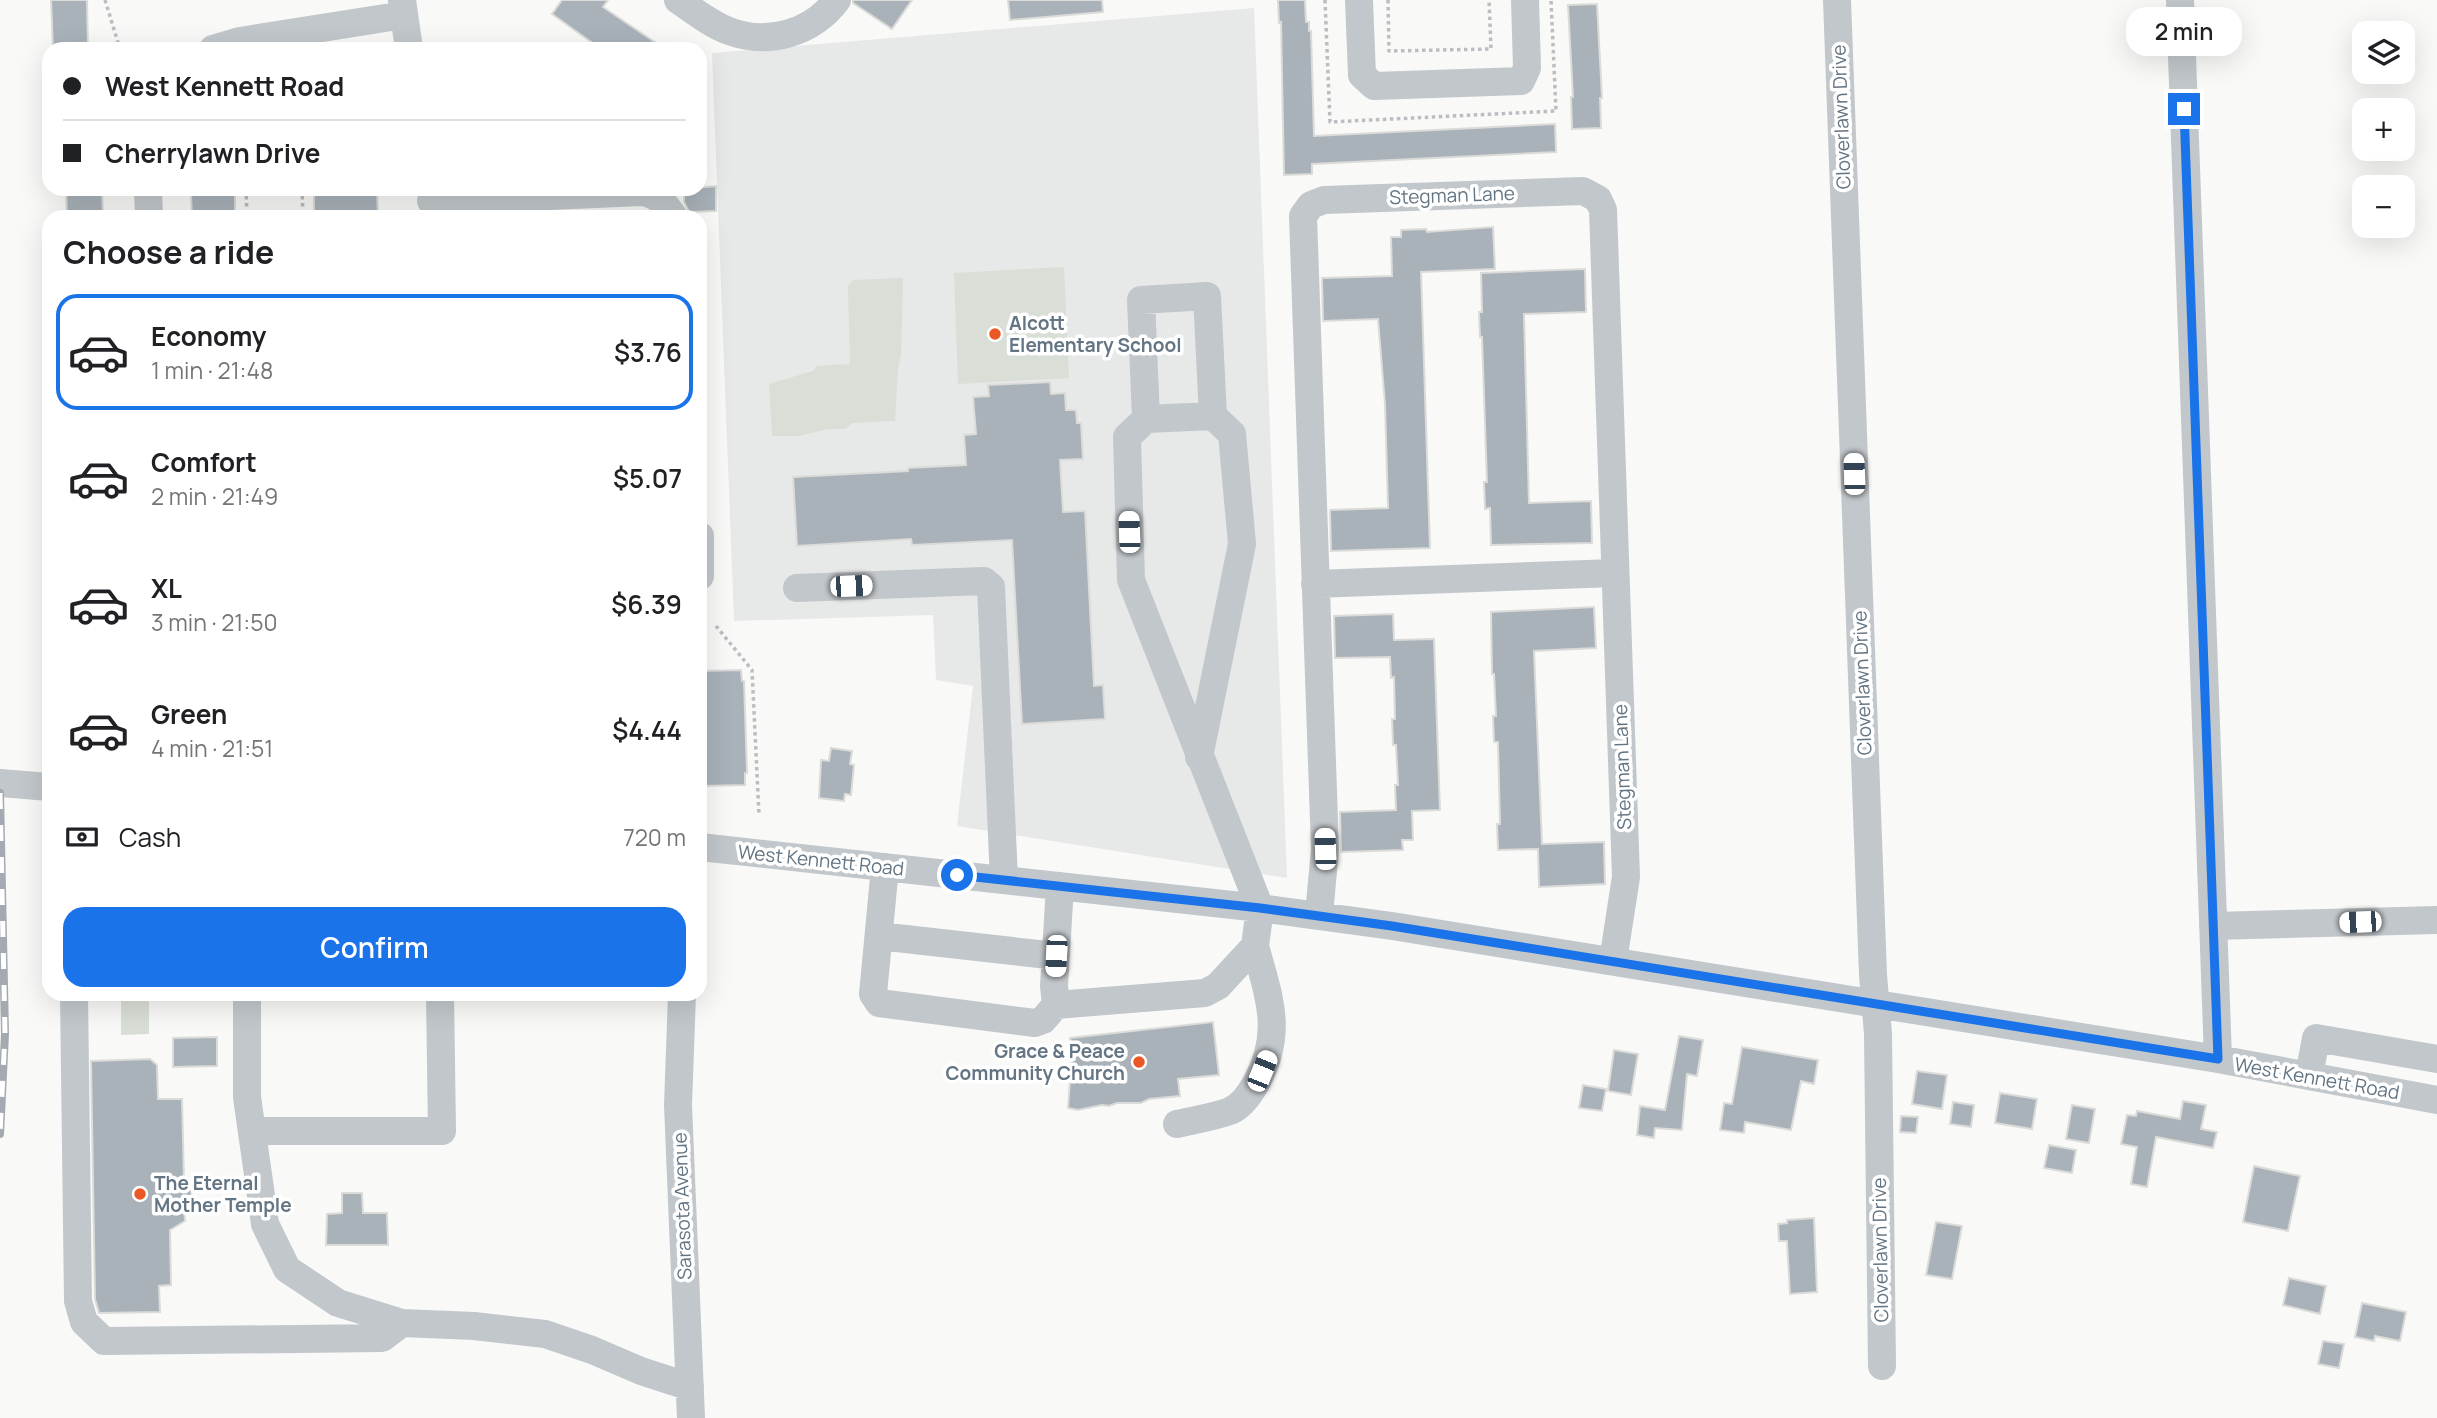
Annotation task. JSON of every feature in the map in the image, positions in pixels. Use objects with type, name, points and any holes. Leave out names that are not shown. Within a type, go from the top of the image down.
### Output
[{"type":"street","points":[[678,0],[726,30],[755,37],[772,37],[788,34],[812,23],[837,0]]},
{"type":"street","points":[[1359,0],[1362,75],[1374,86],[1521,81],[1527,68],[1525,0]]},
{"type":"street","name":"Cloverlawn Drive","points":[[1837,0],[1878,1034],[1882,1366]]},
{"type":"street","points":[[2180,0],[2218,1059]]},
{"type":"street","points":[[237,42],[403,8],[408,42]]},
{"type":"street","name":"Stegman Lane","points":[[1319,915],[1325,849],[1303,216],[1308,208],[1324,200],[1587,192],[1598,199],[1603,210],[1626,877],[1613,961]]},
{"type":"street","points":[[431,202],[500,196]]},
{"type":"street","points":[[654,196],[669,210]]},
{"type":"street","points":[[1146,419],[1141,300],[1207,296],[1213,416]]},
{"type":"street","points":[[1177,1125],[1232,1110],[1248,1096],[1270,1052],[1272,1024],[1269,997],[1255,946],[1260,908],[1199,757],[1131,580],[1127,437],[1146,419],[1213,416],[1232,433],[1242,544],[1199,757]]},
{"type":"street","points":[[1315,584],[1615,573]]},
{"type":"street","points":[[797,588],[984,581],[991,587],[1004,880]]},
{"type":"street","name":"West Kennett Road","points":[[707,852],[885,867],[1319,915],[2218,1059],[2437,1100]]},
{"type":"street","points":[[885,867],[873,994],[879,1003],[1035,1023],[1043,1020],[1056,1005],[1060,886]]},
{"type":"street","points":[[2213,926],[2437,920]]},
{"type":"street","points":[[878,936],[1056,956]]},
{"type":"street","points":[[1056,1005],[1205,993],[1217,986],[1255,946]]},
{"type":"street","points":[[74,1001],[78,1301],[84,1322],[104,1341],[382,1338],[402,1323]]},
{"type":"street","points":[[247,1001],[247,1097],[265,1224],[287,1269],[338,1303],[402,1323],[474,1326],[545,1334],[690,1387]]},
{"type":"street","points":[[252,1131],[442,1131],[440,1001]]},
{"type":"street","name":"Sarasota Avenue","points":[[682,1001],[678,1105],[691,1418]]},
{"type":"street","points":[[2309,1076],[2304,1036],[2437,1059]]},
{"type":"street","points":[[2365,1086],[2372,1048]]},
{"type":"path","points":[[105,0],[118,42]]},
{"type":"path","points":[[1388,0],[1389,51],[1491,48],[1489,0]]},
{"type":"path","points":[[716,626],[752,670],[759,815]]},
{"type":"shaded area","name":"Alcott Elementary School","points":[[1254,8],[1287,878],[957,826],[973,686],[936,680],[933,615],[734,621],[712,53]]},
{"type":"shaded area","points":[[1064,267],[1069,378],[958,384],[954,273]]},
{"type":"shaded area","points":[[903,278],[901,354],[895,421],[852,423],[846,429],[828,429],[799,436],[772,436],[769,384],[813,371],[817,366],[850,364],[848,286],[853,280]]},
{"type":"shaded area","points":[[121,1001],[149,1001],[149,1034],[121,1035]]},
{"type":"building","points":[[51,0],[87,0],[88,42],[53,42]]},
{"type":"building","points":[[562,0],[608,0],[603,7],[655,42],[591,42],[552,14]]},
{"type":"building","points":[[853,0],[912,0],[892,29],[853,3]]},
{"type":"building","points":[[1008,0],[1102,0],[1103,12],[1010,20]]},
{"type":"building","points":[[1278,0],[1305,0],[1306,22],[1309,22],[1311,31],[1314,136],[1555,124],[1556,152],[1312,164],[1312,174],[1284,175],[1281,22],[1279,23]]},
{"type":"building","points":[[1597,4],[1601,128],[1572,129],[1568,5]]},
{"type":"building","points":[[716,186],[716,211],[688,210],[684,196],[707,196],[707,187]]},
{"type":"building","points":[[66,196],[102,196],[103,210],[67,210]]},
{"type":"building","points":[[191,196],[235,196],[235,210],[192,210]]},
{"type":"building","points":[[314,196],[377,196],[378,210],[314,210]]},
{"type":"building","points":[[1493,227],[1495,269],[1421,272],[1430,548],[1331,551],[1330,510],[1388,508],[1385,404],[1378,319],[1323,321],[1322,278],[1392,276],[1391,237],[1401,237],[1401,230],[1426,229],[1427,232]]},
{"type":"building","points":[[1585,269],[1586,312],[1524,314],[1529,503],[1591,501],[1592,543],[1491,545],[1490,508],[1485,509],[1484,482],[1487,482],[1479,312],[1482,312],[1481,273]]},
{"type":"building","points":[[1050,382],[1051,394],[1065,393],[1066,410],[1076,410],[1077,423],[1081,423],[1083,459],[1060,460],[1063,512],[1085,511],[1094,686],[1103,685],[1105,719],[1022,724],[1012,540],[912,545],[911,539],[797,546],[793,477],[966,465],[964,435],[976,434],[973,397],[989,396],[988,385]]},
{"type":"building","points":[[1594,607],[1596,648],[1534,651],[1542,844],[1604,842],[1605,884],[1539,887],[1538,849],[1498,850],[1498,742],[1494,742],[1493,716],[1496,716],[1491,612]]},
{"type":"building","points":[[1393,614],[1394,640],[1434,639],[1440,810],[1412,811],[1413,840],[1402,840],[1403,850],[1341,852],[1340,812],[1396,810],[1395,785],[1398,785],[1392,719],[1395,719],[1394,677],[1391,678],[1390,657],[1335,658],[1334,616]]},
{"type":"building","points":[[741,670],[744,681],[747,773],[745,785],[707,786],[707,671]]},
{"type":"building","points":[[831,748],[852,751],[850,764],[854,765],[851,795],[845,794],[844,801],[819,798],[821,760],[829,761]]},
{"type":"building","name":"Grace & Peace Community Church","points":[[1213,1022],[1219,1075],[1178,1079],[1180,1096],[1078,1110],[1068,1108],[1072,1052],[1070,1038]]},
{"type":"building","points":[[1679,1036],[1703,1040],[1697,1076],[1687,1074],[1682,1130],[1655,1128],[1654,1138],[1637,1135],[1640,1106],[1665,1110]]},
{"type":"building","points":[[217,1037],[217,1066],[173,1067],[173,1038]]},
{"type":"building","points":[[1742,1047],[1818,1060],[1814,1084],[1801,1081],[1791,1130],[1745,1122],[1744,1133],[1720,1130],[1724,1103],[1732,1104]]},
{"type":"building","points":[[1614,1050],[1638,1054],[1631,1095],[1608,1091]]},
{"type":"building","name":"The Eternal Mother Temple","points":[[150,1059],[157,1065],[158,1099],[182,1099],[184,1181],[191,1181],[192,1207],[184,1207],[185,1221],[170,1230],[171,1285],[159,1286],[160,1312],[99,1313],[95,1299],[91,1061]]},
{"type":"building","points":[[1917,1071],[1947,1075],[1942,1109],[1912,1104]]},
{"type":"building","points":[[1583,1085],[1606,1089],[1602,1111],[1579,1108]]},
{"type":"building","points":[[2000,1093],[2037,1099],[2032,1129],[1995,1123]]},
{"type":"building","points":[[2183,1101],[2206,1105],[2201,1129],[2217,1132],[2213,1148],[2156,1137],[2147,1187],[2131,1184],[2137,1147],[2121,1144],[2127,1115],[2136,1116],[2137,1111],[2180,1119]]},
{"type":"building","points":[[1953,1102],[1974,1105],[1971,1127],[1950,1124]]},
{"type":"building","points":[[2072,1105],[2095,1109],[2089,1143],[2066,1139]]},
{"type":"building","points":[[1901,1116],[1918,1117],[1916,1133],[1900,1132]]},
{"type":"building","points":[[2049,1145],[2076,1150],[2072,1173],[2044,1168]]},
{"type":"building","points":[[2254,1166],[2300,1176],[2288,1231],[2243,1222]]},
{"type":"building","points":[[342,1193],[362,1193],[363,1213],[387,1213],[388,1245],[326,1245],[327,1214],[342,1213]]},
{"type":"building","points":[[1814,1218],[1817,1292],[1790,1294],[1787,1241],[1779,1241],[1778,1224],[1787,1223],[1787,1220]]},
{"type":"building","points":[[1936,1222],[1962,1226],[1952,1279],[1926,1275]]},
{"type":"building","points":[[2289,1278],[2326,1286],[2320,1314],[2283,1305]]},
{"type":"building","points":[[2362,1303],[2406,1312],[2400,1341],[2375,1336],[2374,1341],[2355,1337]]},
{"type":"building","points":[[2323,1341],[2344,1344],[2339,1368],[2318,1364]]},
{"type":"railway","points":[[0,793],[5,1034],[0,1134]]},
{"type":"place","name":"Alcott Elementary School","points":[[995,334]]},
{"type":"place","name":"Grace & Peace Community Church","points":[[1139,1062]]},
{"type":"place","name":"The Eternal Mother Temple","points":[[140,1194]]},
{"type":"route","points":[[957,875],[1319,915],[2218,1059],[2184,109]]}]
